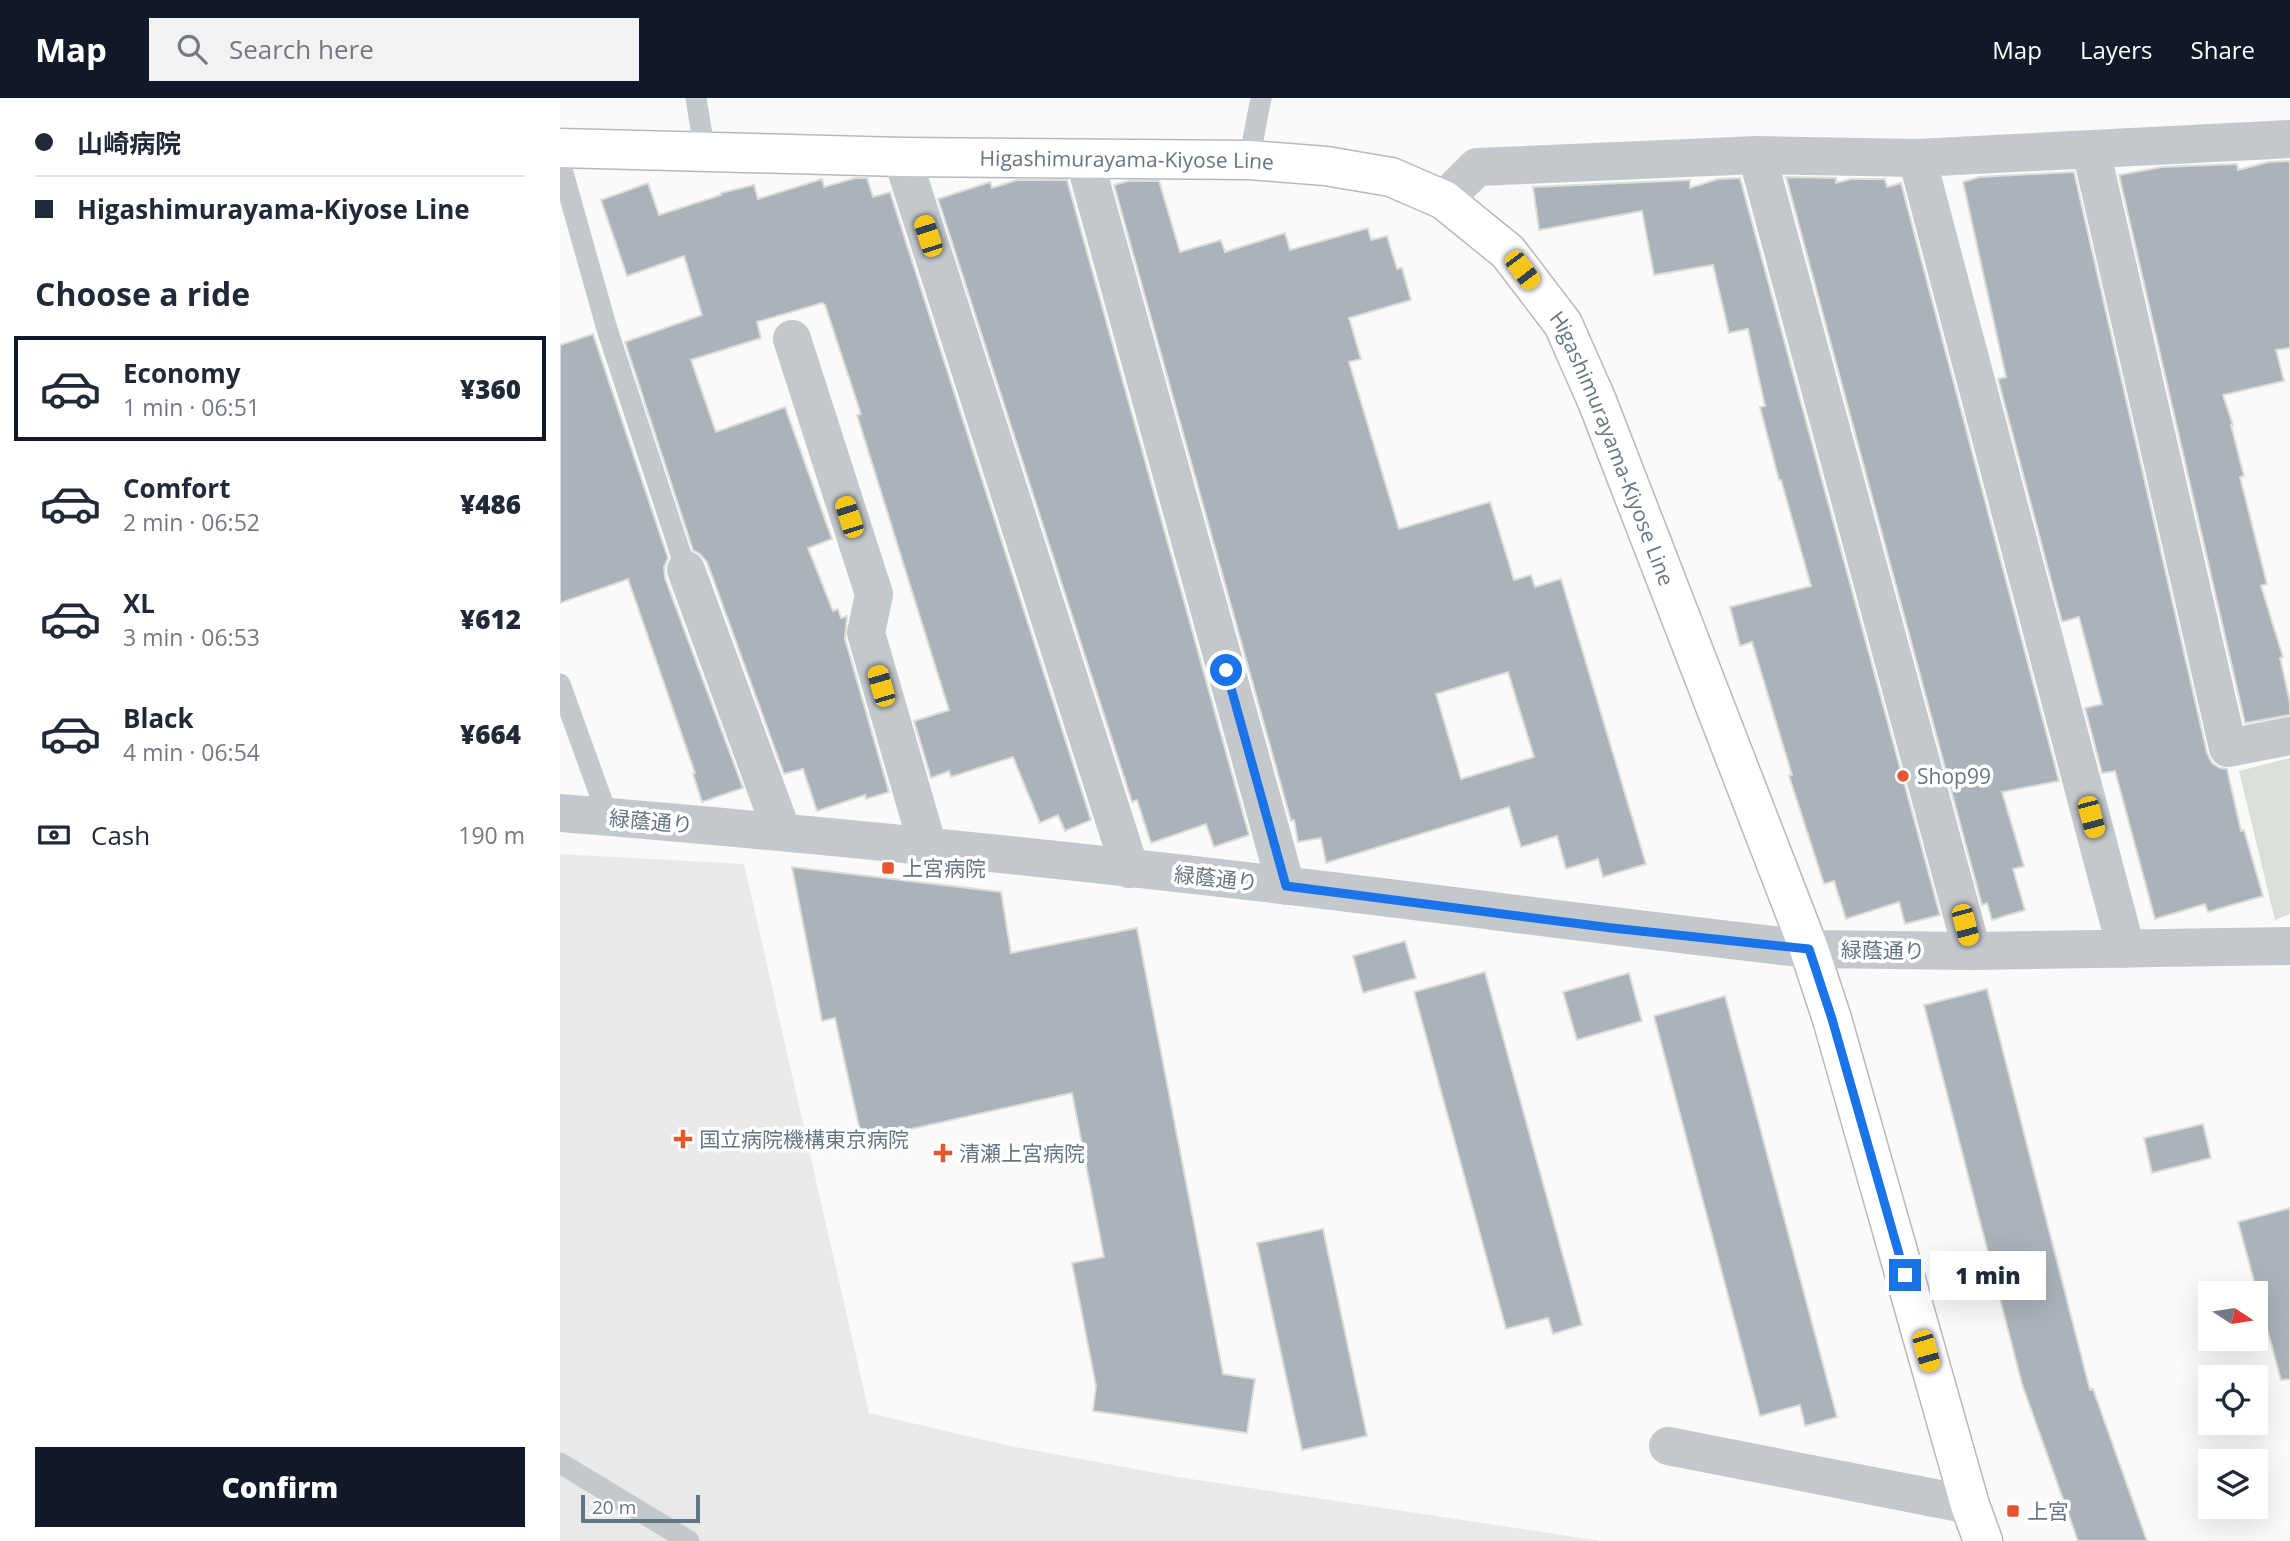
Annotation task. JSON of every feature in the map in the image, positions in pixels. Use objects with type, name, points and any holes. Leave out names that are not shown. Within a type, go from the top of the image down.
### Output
[{"type":"main road","name":"Higashimurayama-Kiyose Line","points":[[560,148],[902,157],[1249,160],[1326,166],[1391,177],[1444,200],[1508,251],[1563,324],[1597,401],[1809,949],[1832,1019],[1970,1504],[1983,1541]]},
{"type":"street","points":[[1444,200],[1478,167],[1757,155],[1917,158],[2290,139]]},
{"type":"street","points":[[2091,150],[2228,748],[2290,736]]},
{"type":"street","points":[[1757,155],[1972,951]]},
{"type":"street","points":[[902,157],[1130,869]]},
{"type":"street","points":[[1084,158],[1286,886]]},
{"type":"street","points":[[1917,158],[2126,948]]},
{"type":"street","points":[[792,339],[874,594],[866,633],[928,847]]},
{"type":"street","points":[[686,570],[782,832]]},
{"type":"street","name":"緑蔭通り","points":[[560,813],[928,847],[1286,886],[1612,928],[1809,949],[1972,951],[2290,946]]},
{"type":"street","points":[[1668,1446],[1970,1504]]},
{"type":"lane","points":[[696,98],[705,153]]},
{"type":"lane","points":[[1249,160],[1261,98]]},
{"type":"lane","points":[[560,162],[607,329],[686,570]]},
{"type":"lane","points":[[560,684],[608,817]]},
{"type":"lane","points":[[560,1463],[689,1541]]},
{"type":"shaded area","points":[[2290,758],[2290,914],[2275,920],[2239,771]]},
{"type":"shaded area","name":"国立病院機構東京病院","points":[[560,854],[744,864],[869,1413],[1010,1446],[1178,1477],[1602,1541],[560,1541]]},
{"type":"building","points":[[2290,161],[2290,348],[2276,350],[2284,381],[2223,395],[2233,425],[2244,476],[2240,477],[2267,584],[2261,586],[2283,657],[2280,658],[2290,703],[2290,715],[2245,723],[2119,175],[2162,167],[2237,164],[2238,170],[2269,162]]},
{"type":"building","points":[[2074,172],[2207,753],[2212,763],[2227,769],[2241,831],[2244,830],[2263,896],[2208,912],[2205,904],[2155,919],[2115,771],[2102,773],[2085,708],[2102,704],[2079,617],[2062,622],[1998,379],[2006,377],[1963,182],[1979,177]]},
{"type":"building","points":[[1786,177],[1836,178],[1836,183],[1851,179],[1885,179],[1887,187],[1901,183],[2059,781],[2002,792],[2024,866],[2013,869],[2025,910],[1992,920],[1987,903],[1982,905]]},
{"type":"building","points":[[855,178],[867,178],[873,197],[890,192],[1091,820],[1065,831],[1058,815],[1040,823],[1013,757],[951,777],[949,771],[931,778],[914,721],[949,710],[857,415],[861,414],[825,305],[822,303],[757,322],[761,338],[691,360],[716,432],[785,407],[832,539],[808,548],[833,611],[838,609],[841,618],[847,616],[845,639],[889,792],[866,799],[865,795],[817,811],[803,769],[784,774],[707,562],[693,550],[625,342],[702,315],[684,256],[627,276],[601,200],[648,183],[659,215],[721,193],[754,185],[758,199],[822,179],[824,187]]},
{"type":"building","points":[[1740,178],[1940,915],[1905,924],[1899,902],[1846,919],[1834,881],[1824,884],[1789,776],[1792,775],[1752,642],[1740,646],[1730,607],[1811,586],[1760,407],[1765,406],[1748,329],[1729,333],[1713,265],[1654,275],[1642,211],[1539,230],[1533,187],[1690,180],[1690,188],[1718,179]]},
{"type":"building","points":[[1017,180],[1067,180],[1249,835],[1214,847],[1206,824],[1151,843],[1137,800],[1132,802],[938,199],[990,182],[992,188]]},
{"type":"building","points":[[1128,181],[1159,181],[1180,252],[1221,240],[1225,252],[1285,233],[1290,250],[1368,228],[1371,240],[1387,236],[1397,269],[1402,268],[1411,300],[1349,318],[1361,359],[1349,362],[1399,529],[1490,502],[1514,580],[1531,575],[1535,587],[1561,579],[1646,864],[1603,877],[1598,859],[1566,869],[1557,836],[1521,847],[1509,807],[1326,863],[1321,838],[1298,842],[1114,185]],"holes":[[[1508,672],[1534,757],[1461,779],[1436,694]]]},
{"type":"building","points":[[593,334],[668,558],[664,567],[665,578],[743,788],[702,802],[693,774],[695,773],[628,579],[560,603],[560,345]]},
{"type":"building","points":[[792,867],[1001,892],[1011,953],[1137,928],[1223,1374],[1255,1379],[1247,1433],[1093,1411],[1096,1386],[1072,1263],[1104,1257],[1072,1093],[862,1140],[835,1018],[822,1021]]},
{"type":"building","points":[[1405,941],[1416,978],[1363,993],[1353,956]]},
{"type":"building","points":[[1485,972],[1582,1325],[1553,1334],[1548,1318],[1506,1329],[1414,992]]},
{"type":"building","points":[[1629,973],[1642,1021],[1577,1040],[1563,992]]},
{"type":"building","points":[[1987,989],[2090,1390],[2093,1389],[2147,1541],[2078,1541],[2022,1384],[1924,1005]]},
{"type":"building","points":[[1725,996],[1837,1417],[1805,1426],[1800,1405],[1760,1416],[1654,1016]]},
{"type":"building","points":[[2203,1124],[2211,1158],[2152,1173],[2144,1138]]},
{"type":"building","points":[[2290,1208],[2290,1379],[2281,1380],[2268,1332],[2268,1281],[2254,1281],[2238,1222]]},
{"type":"building","points":[[1323,1229],[1367,1436],[1302,1450],[1257,1243]]},
{"type":"place","name":"Shop99","points":[[1903,776]]},
{"type":"place","name":"上宮病院","points":[[888,868]]},
{"type":"place","name":"国立病院機構東京病院","points":[[683,1139]]},
{"type":"place","name":"清瀬上宮病院","points":[[943,1153]]},
{"type":"place","name":"上宮","points":[[2013,1511]]},
{"type":"route","points":[[1226,670],[1286,886],[1612,928],[1809,949],[1832,1019],[1905,1275]]}]
